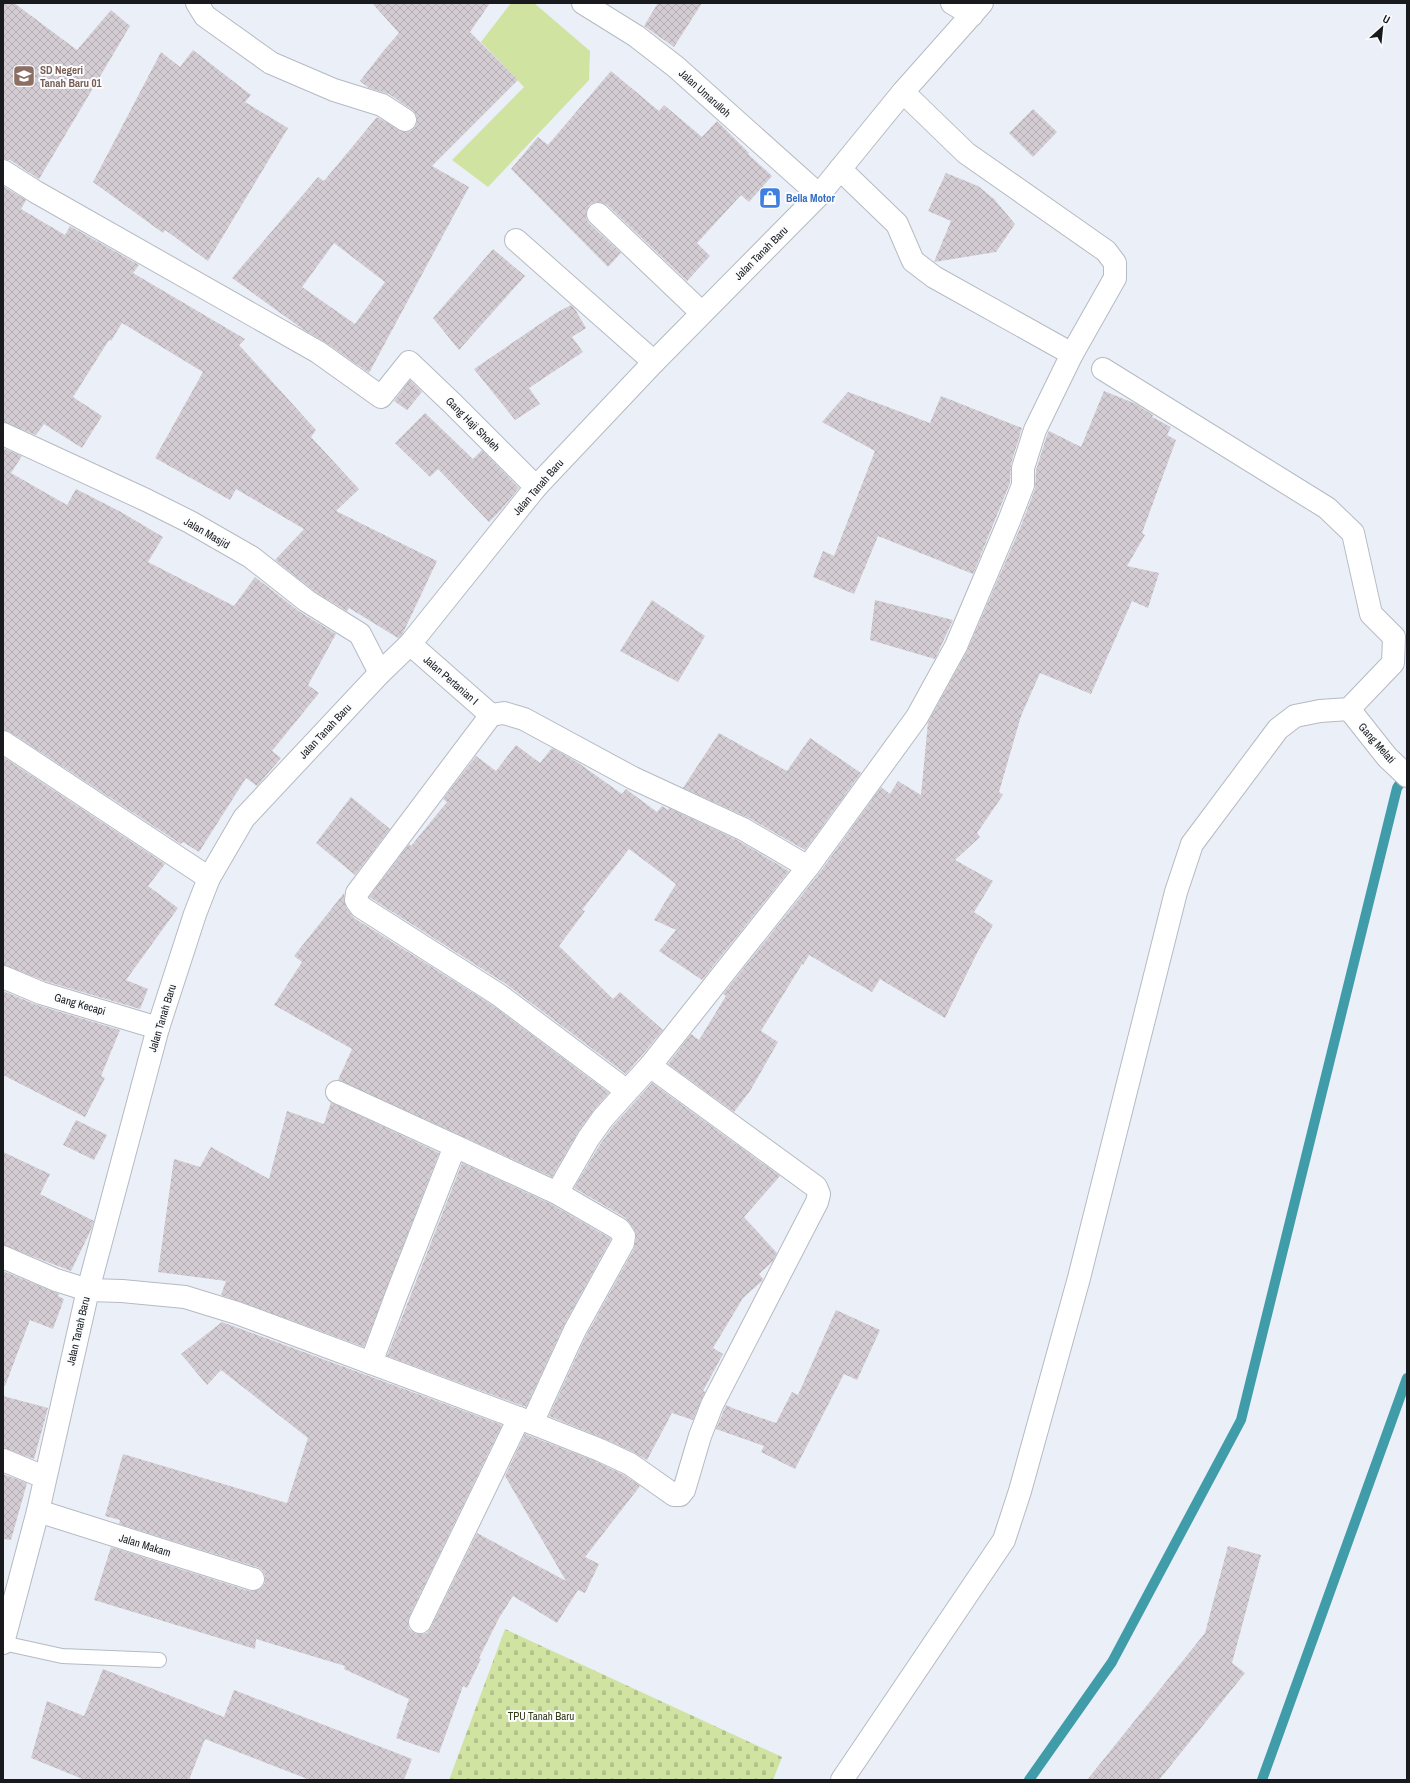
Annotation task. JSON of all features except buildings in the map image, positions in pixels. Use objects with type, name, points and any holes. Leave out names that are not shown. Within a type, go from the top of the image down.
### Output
[{"type":"street","points":[[197,3],[204,16],[271,63],[334,90],[382,105],[406,120]]},
{"type":"street","name":"Jalan Umarulloh","points":[[583,3],[636,36],[676,67],[819,195]]},
{"type":"street","points":[[952,3],[977,9]]},
{"type":"street","name":"Jalan Tanah Baru","points":[[9,1645],[47,1514],[44,1477],[88,1290],[158,1028],[195,914],[209,878],[244,818],[380,672],[410,644],[536,487],[654,362],[819,195],[847,176],[903,92],[977,9]]},
{"type":"street","points":[[556,1193],[588,1139],[604,1118],[650,1066],[808,868],[917,717],[956,646],[1009,521],[1023,485],[1023,468],[1035,430],[1072,354],[1115,278],[1115,263],[1106,251],[966,153],[903,92]]},
{"type":"street","name":"Gang Haji Sholeh","points":[[3,172],[318,352],[381,397],[409,362],[536,487]]},
{"type":"street","points":[[847,176],[897,224],[913,261],[934,277],[1072,354]]},
{"type":"street","points":[[598,214],[702,313]]},
{"type":"street","points":[[516,240],[654,362]]},
{"type":"street","points":[[842,1780],[1004,1540],[1020,1490],[1079,1278],[1176,892],[1192,844],[1278,729],[1295,716],[1349,709],[1393,664],[1394,638],[1371,614],[1353,533],[1328,508],[1103,369]]},
{"type":"street","name":"Jalan Masjid","points":[[3,434],[146,500],[190,522],[251,558],[307,601],[360,634],[380,672]]},
{"type":"street","name":"Jalan Pertanian I","points":[[410,644],[491,715]]},
{"type":"street","name":"Gang Melati","points":[[1349,709],[1388,757],[1407,776]]},
{"type":"street","points":[[628,1091],[499,995],[361,907],[356,900],[357,893],[491,715],[504,713],[524,719],[634,778],[743,829],[808,868]]},
{"type":"street","points":[[3,742],[209,878]]},
{"type":"street","name":"Gang Kecapi","points":[[3,977],[41,993],[158,1028]]},
{"type":"street","points":[[3,1257],[56,1280],[88,1290],[122,1291],[185,1297],[237,1313],[526,1421],[630,1464],[674,1495],[680,1495],[684,1490],[700,1436],[712,1405],[817,1202],[819,1194],[816,1187],[650,1066]]},
{"type":"street","points":[[337,1092],[556,1193],[619,1229],[624,1236],[623,1243],[526,1421],[420,1622]]},
{"type":"street","points":[[372,1363],[396,1296],[455,1146]]},
{"type":"street","points":[[3,1460],[44,1477]]},
{"type":"street","name":"Jalan Makam","points":[[47,1514],[253,1579]]},
{"type":"lane","points":[[9,1645],[62,1656],[159,1660]]},
{"type":"green space","points":[[511,3],[534,3],[590,51],[589,80],[488,187],[452,160],[524,87],[481,42]]},
{"type":"green space","name":"TPU Tanah Baru","points":[[505,1629],[782,1757],[773,1780],[449,1780]]},
{"type":"waterway","points":[[1029,1780],[1112,1662],[1241,1420],[1397,788],[1407,772]]},
{"type":"waterway","points":[[1262,1780],[1407,1378]]},
{"type":"place","name":"SD Negeri Tanah Baru 01","points":[[24,76]]},
{"type":"place","name":"Bella Motor","points":[[770,198]]}]
